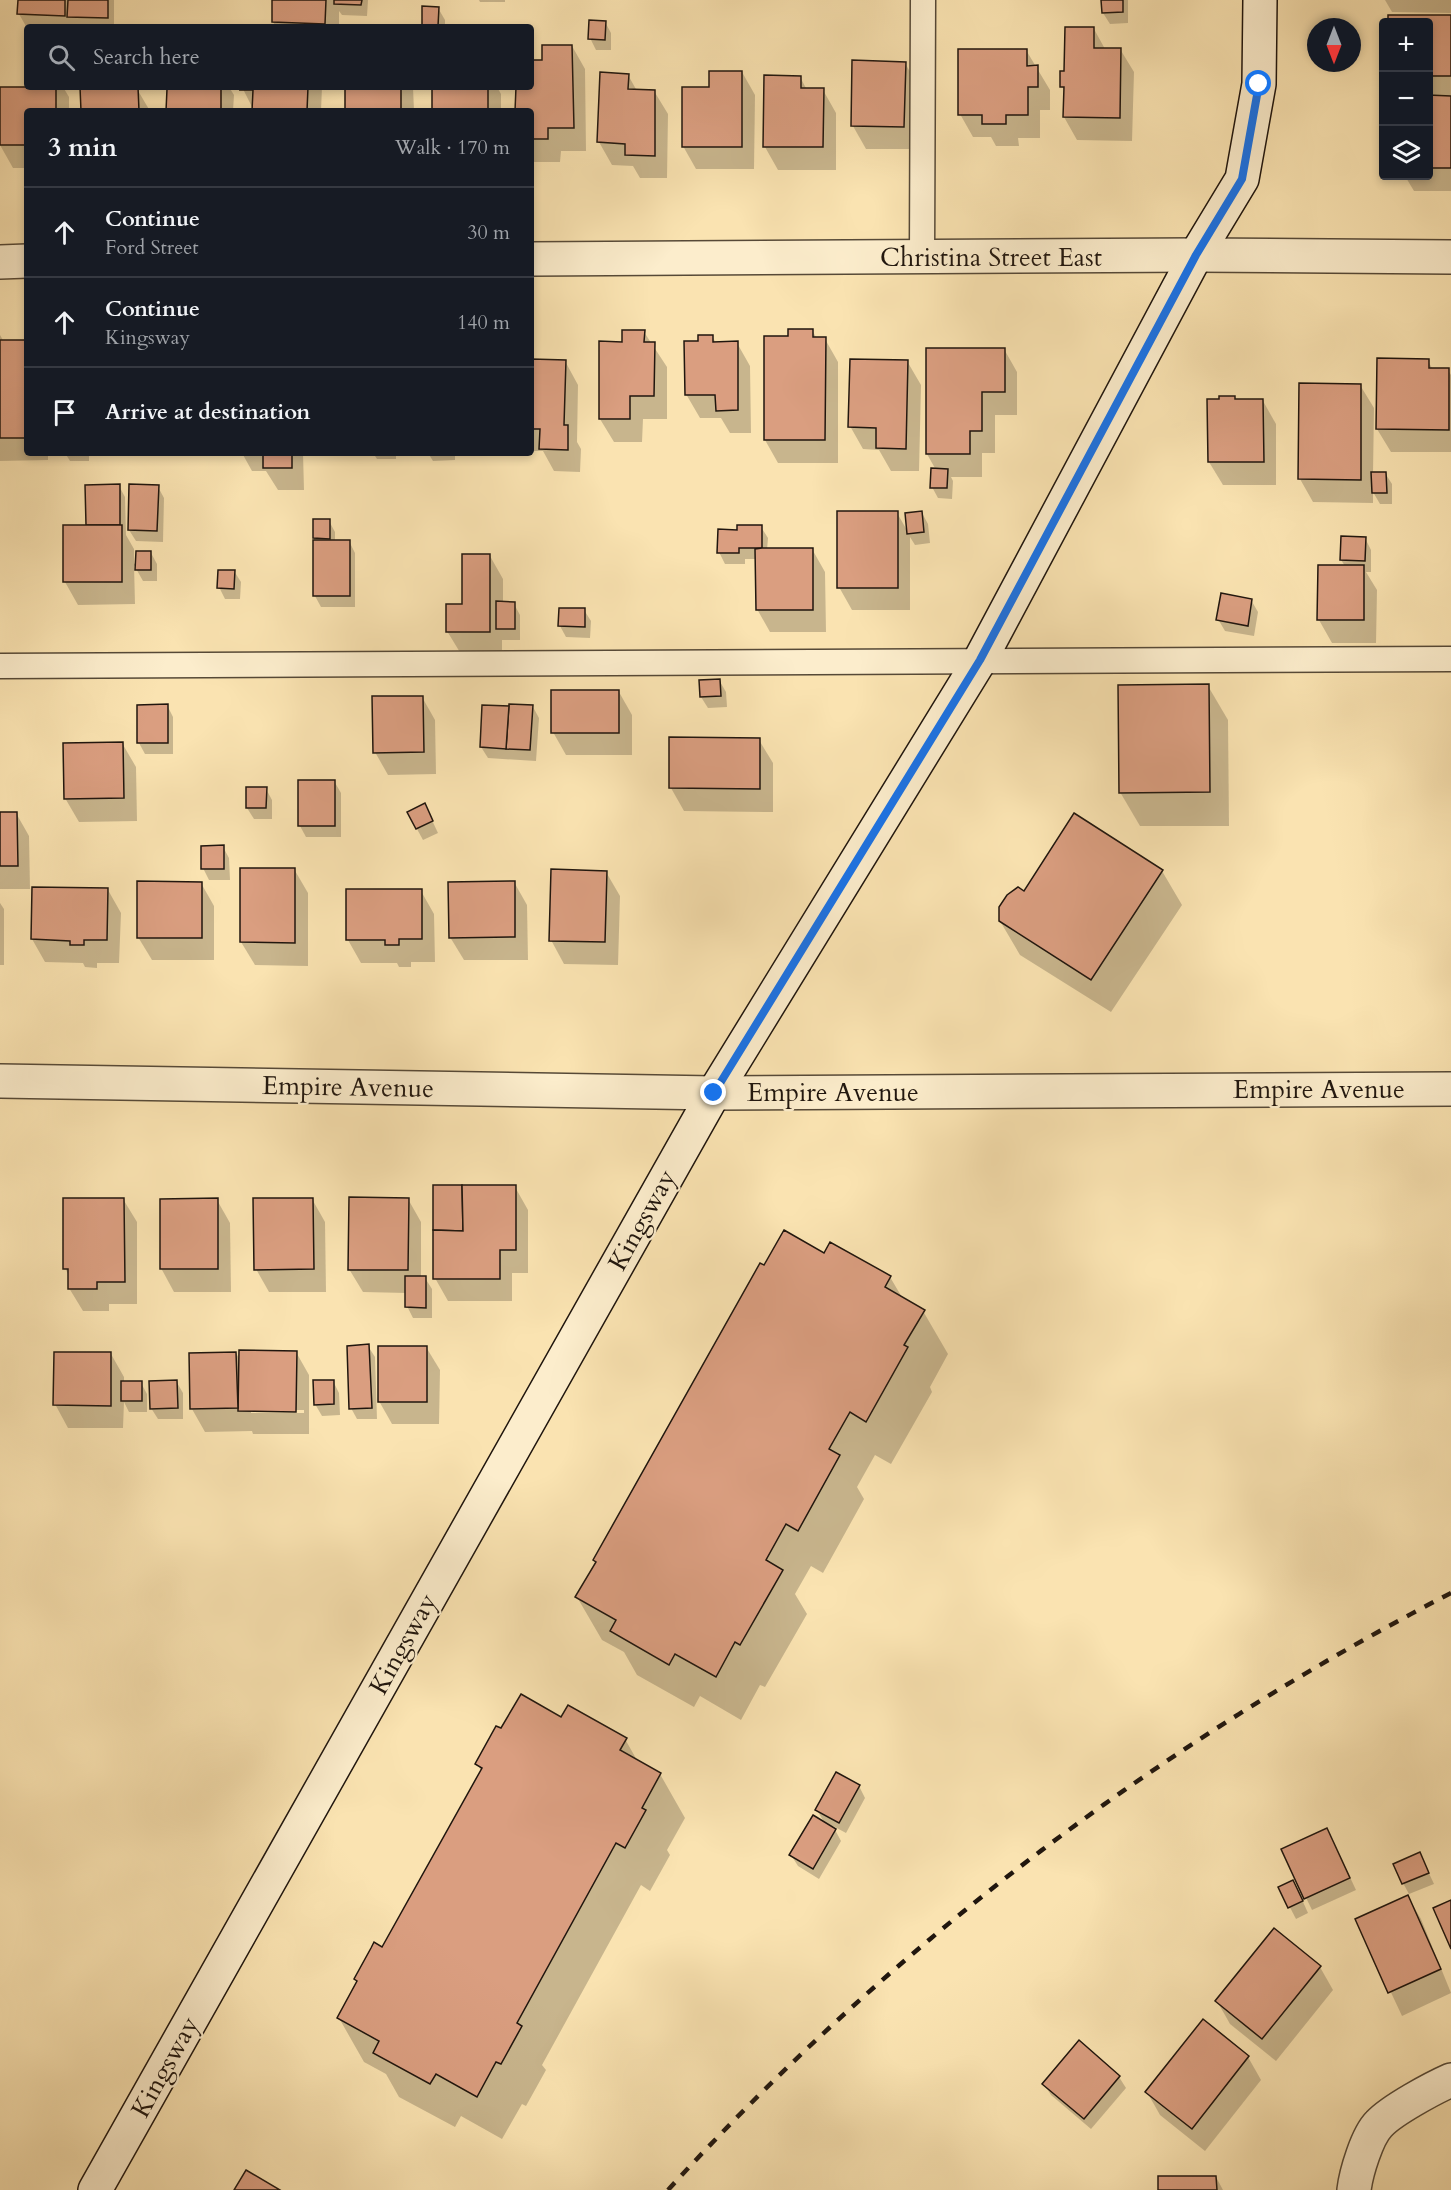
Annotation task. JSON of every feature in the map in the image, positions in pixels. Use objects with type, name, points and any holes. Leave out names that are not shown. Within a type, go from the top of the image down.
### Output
[{"type":"street","name":"Kingsway","points":[[95,2190],[714,1093],[980,660],[1196,255],[1242,179],[1259,84],[1260,0]]},
{"type":"street","name":"Christina Street East","points":[[534,259],[1196,255],[1451,257]]},
{"type":"street","points":[[0,262],[24,261]]},
{"type":"street","name":"Empire Avenue","points":[[0,1081],[714,1093],[1451,1089]]},
{"type":"street","points":[[1354,2190],[1356,2173],[1378,2125],[1434,2087],[1451,2079]]},
{"type":"lane","points":[[922,257],[923,0]]},
{"type":"lane","points":[[0,666],[1451,658]]},
{"type":"building","points":[[18,0],[65,0],[65,16],[17,14]]},
{"type":"building","points":[[68,0],[108,0],[108,18],[67,17]]},
{"type":"building","points":[[272,0],[326,0],[325,24],[272,22]]},
{"type":"building","points":[[334,0],[362,0],[361,5],[334,4]]},
{"type":"building","points":[[1101,0],[1123,0],[1123,12],[1102,13]]},
{"type":"building","points":[[422,6],[439,7],[438,24],[422,24]]},
{"type":"building","points":[[1388,15],[1451,15],[1451,76],[1433,76],[1433,18],[1388,18]]},
{"type":"building","points":[[589,20],[606,21],[605,40],[588,39]]},
{"type":"building","points":[[1065,27],[1094,27],[1094,48],[1121,48],[1120,118],[1063,117],[1064,87],[1060,87],[1060,71],[1064,71]]},
{"type":"building","points":[[542,45],[572,45],[574,128],[548,128],[548,139],[534,139],[534,108],[515,108],[516,90],[534,90],[534,60],[542,60]]},
{"type":"building","points":[[958,49],[1027,49],[1027,66],[1038,65],[1038,87],[1028,87],[1028,115],[1006,115],[1006,124],[982,124],[982,115],[958,115]]},
{"type":"building","points":[[852,60],[906,62],[904,127],[851,126]]},
{"type":"building","points":[[709,71],[742,71],[742,147],[682,147],[682,87],[709,87]]},
{"type":"building","points":[[600,72],[629,74],[628,89],[655,90],[655,156],[625,155],[625,144],[597,142]]},
{"type":"building","points":[[764,75],[801,76],[801,88],[824,88],[823,147],[763,147]]},
{"type":"building","points":[[0,87],[56,90],[56,108],[24,108],[24,145],[0,145]]},
{"type":"building","points":[[80,90],[138,90],[139,108],[81,108]]},
{"type":"building","points":[[167,90],[221,90],[221,108],[166,108]]},
{"type":"building","points":[[253,90],[308,90],[307,108],[252,108]]},
{"type":"building","points":[[345,90],[401,90],[401,108],[345,108]]},
{"type":"building","points":[[432,90],[488,90],[488,108],[432,108]]},
{"type":"building","points":[[1433,95],[1451,96],[1451,168],[1433,168]]},
{"type":"building","points":[[788,329],[813,329],[813,337],[826,337],[825,440],[764,440],[764,336],[788,336]]},
{"type":"building","points":[[622,330],[645,330],[644,342],[655,342],[654,396],[630,396],[630,419],[599,419],[599,341],[622,342]]},
{"type":"building","points":[[698,335],[713,335],[713,342],[738,341],[738,410],[716,411],[715,395],[685,395],[684,341],[698,341]]},
{"type":"building","points":[[0,340],[24,340],[24,438],[0,438]]},
{"type":"building","points":[[926,348],[1005,348],[1005,392],[982,392],[982,431],[970,431],[970,454],[926,454]]},
{"type":"building","points":[[1377,358],[1429,359],[1429,368],[1449,368],[1449,430],[1376,429]]},
{"type":"building","points":[[534,359],[566,360],[564,425],[568,425],[568,450],[539,449],[540,429],[534,429]]},
{"type":"building","points":[[850,359],[908,360],[906,449],[876,448],[876,428],[848,427]]},
{"type":"building","points":[[1299,383],[1361,384],[1361,480],[1298,479]]},
{"type":"building","points":[[1219,396],[1235,396],[1235,399],[1263,399],[1264,462],[1208,462],[1207,399],[1219,399]]},
{"type":"building","points":[[263,456],[292,456],[292,468],[263,468]]},
{"type":"building","points":[[931,468],[948,469],[947,488],[930,488]]},
{"type":"building","points":[[1371,472],[1386,472],[1387,493],[1372,493]]},
{"type":"building","points":[[120,484],[120,525],[86,525],[85,485]]},
{"type":"building","points":[[129,484],[159,485],[157,531],[128,530]]},
{"type":"building","points":[[837,511],[898,511],[898,588],[837,588]]},
{"type":"building","points":[[922,511],[924,532],[907,534],[905,513]]},
{"type":"building","points":[[313,519],[330,519],[330,539],[313,538]]},
{"type":"building","points":[[63,525],[122,525],[122,582],[63,582]]},
{"type":"building","points":[[737,525],[762,525],[762,548],[739,548],[739,553],[717,553],[718,529],[737,530]]},
{"type":"building","points":[[1341,536],[1366,537],[1365,561],[1340,560]]},
{"type":"building","points":[[313,540],[350,540],[350,596],[313,596]]},
{"type":"building","points":[[813,548],[813,610],[756,610],[755,549]]},
{"type":"building","points":[[136,551],[151,551],[151,570],[135,570]]},
{"type":"building","points":[[462,554],[490,554],[490,632],[446,632],[446,604],[462,604]]},
{"type":"building","points":[[1318,565],[1364,565],[1364,620],[1317,620]]},
{"type":"building","points":[[218,570],[235,570],[234,589],[217,588]]},
{"type":"building","points":[[1221,593],[1252,599],[1248,626],[1216,620]]},
{"type":"building","points":[[496,601],[515,602],[515,629],[496,629]]},
{"type":"building","points":[[559,608],[585,608],[585,627],[558,626]]},
{"type":"building","points":[[720,679],[721,696],[700,697],[699,680]]},
{"type":"building","points":[[1209,684],[1210,792],[1119,793],[1118,685]]},
{"type":"building","points":[[551,690],[619,690],[619,733],[551,733]]},
{"type":"building","points":[[372,696],[423,696],[424,752],[373,753]]},
{"type":"building","points":[[168,704],[168,743],[137,743],[137,705]]},
{"type":"building","points":[[509,704],[533,705],[530,750],[506,749]]},
{"type":"building","points":[[482,705],[509,706],[506,749],[480,747]]},
{"type":"building","points":[[669,737],[760,738],[760,789],[669,788]]},
{"type":"building","points":[[123,742],[124,798],[64,799],[63,743]]},
{"type":"building","points":[[298,780],[335,780],[335,826],[298,826]]},
{"type":"building","points":[[246,787],[267,787],[266,808],[246,808]]},
{"type":"building","points":[[425,803],[433,821],[416,829],[407,812]]},
{"type":"building","points":[[0,812],[17,812],[18,866],[0,866]]},
{"type":"building","points":[[1074,813],[1163,870],[1091,980],[999,921],[999,907],[1007,895],[1018,887],[1024,891]]},
{"type":"building","points":[[224,845],[224,869],[201,869],[201,846]]},
{"type":"building","points":[[240,868],[295,868],[295,943],[240,942]]},
{"type":"building","points":[[551,869],[607,871],[605,942],[549,941]]},
{"type":"building","points":[[137,881],[202,882],[202,938],[137,938]]},
{"type":"building","points":[[515,881],[515,937],[449,938],[448,882]]},
{"type":"building","points":[[32,887],[108,888],[107,940],[84,940],[84,945],[70,945],[70,941],[31,939]]},
{"type":"building","points":[[346,889],[422,889],[422,939],[399,939],[399,945],[385,945],[385,940],[346,940]]},
{"type":"building","points":[[433,1185],[462,1185],[463,1231],[433,1230]]},
{"type":"building","points":[[462,1185],[516,1185],[516,1250],[500,1250],[500,1279],[433,1279],[433,1230],[463,1231]]},
{"type":"building","points":[[349,1197],[409,1198],[408,1270],[348,1270]]},
{"type":"building","points":[[63,1198],[124,1198],[125,1282],[97,1282],[97,1289],[68,1289],[68,1269],[63,1269]]},
{"type":"building","points":[[218,1198],[218,1269],[160,1269],[160,1199]]},
{"type":"building","points":[[253,1198],[313,1198],[314,1269],[254,1270]]},
{"type":"building","points":[[784,1230],[824,1253],[830,1242],[891,1276],[885,1287],[925,1310],[904,1345],[908,1347],[866,1422],[850,1412],[829,1449],[840,1455],[798,1531],[786,1524],[766,1560],[783,1570],[740,1645],[735,1642],[716,1677],[675,1654],[669,1665],[610,1631],[616,1620],[575,1597],[596,1562],[593,1560],[760,1263],[764,1265]]},
{"type":"building","points":[[405,1276],[426,1276],[426,1308],[405,1307]]},
{"type":"building","points":[[369,1344],[372,1408],[349,1409],[347,1346]]},
{"type":"building","points":[[378,1346],[427,1346],[427,1402],[378,1402]]},
{"type":"building","points":[[239,1350],[297,1351],[296,1412],[238,1411]]},
{"type":"building","points":[[54,1352],[111,1352],[111,1406],[53,1405]]},
{"type":"building","points":[[236,1352],[238,1408],[190,1409],[189,1353]]},
{"type":"building","points":[[177,1380],[178,1408],[150,1409],[149,1381]]},
{"type":"building","points":[[313,1380],[334,1380],[334,1404],[314,1405]]},
{"type":"building","points":[[121,1381],[142,1381],[142,1401],[121,1401]]},
{"type":"building","points":[[521,1694],[561,1717],[568,1705],[627,1738],[620,1750],[661,1773],[642,1808],[646,1810],[625,1848],[616,1843],[517,2023],[522,2026],[501,2064],[496,2062],[477,2097],[436,2074],[430,2084],[373,2053],[379,2041],[337,2018],[374,1942],[382,1947],[482,1768],[475,1764],[496,1726],[501,1728]]},
{"type":"building","points":[[836,1772],[860,1785],[839,1823],[815,1810]]},
{"type":"building","points":[[813,1815],[836,1829],[813,1869],[789,1855]]},
{"type":"building","points":[[1327,1828],[1350,1878],[1304,1899],[1281,1849]]},
{"type":"building","points":[[1420,1852],[1429,1873],[1402,1884],[1393,1864]]},
{"type":"building","points":[[1293,1880],[1303,1901],[1288,1908],[1278,1887]]},
{"type":"building","points":[[1408,1895],[1441,1969],[1388,1993],[1355,1919]]},
{"type":"building","points":[[1451,1900],[1451,1949],[1433,1908]]},
{"type":"building","points":[[1274,1928],[1321,1966],[1262,2039],[1215,2001]]},
{"type":"building","points":[[1203,2019],[1249,2056],[1192,2129],[1145,2092]]},
{"type":"building","points":[[1079,2040],[1120,2076],[1084,2119],[1042,2084]]},
{"type":"building","points":[[246,2170],[280,2190],[234,2190]]},
{"type":"building","points":[[1158,2176],[1216,2176],[1217,2190],[1158,2190]]},
{"type":"railway","points":[[668,2190],[754,2100],[843,2015],[936,1934],[1033,1857],[1133,1784],[1236,1716],[1342,1652],[1451,1593]]},
{"type":"route","points":[[714,1093],[980,660],[1196,255],[1242,179],[1259,84]]}]
